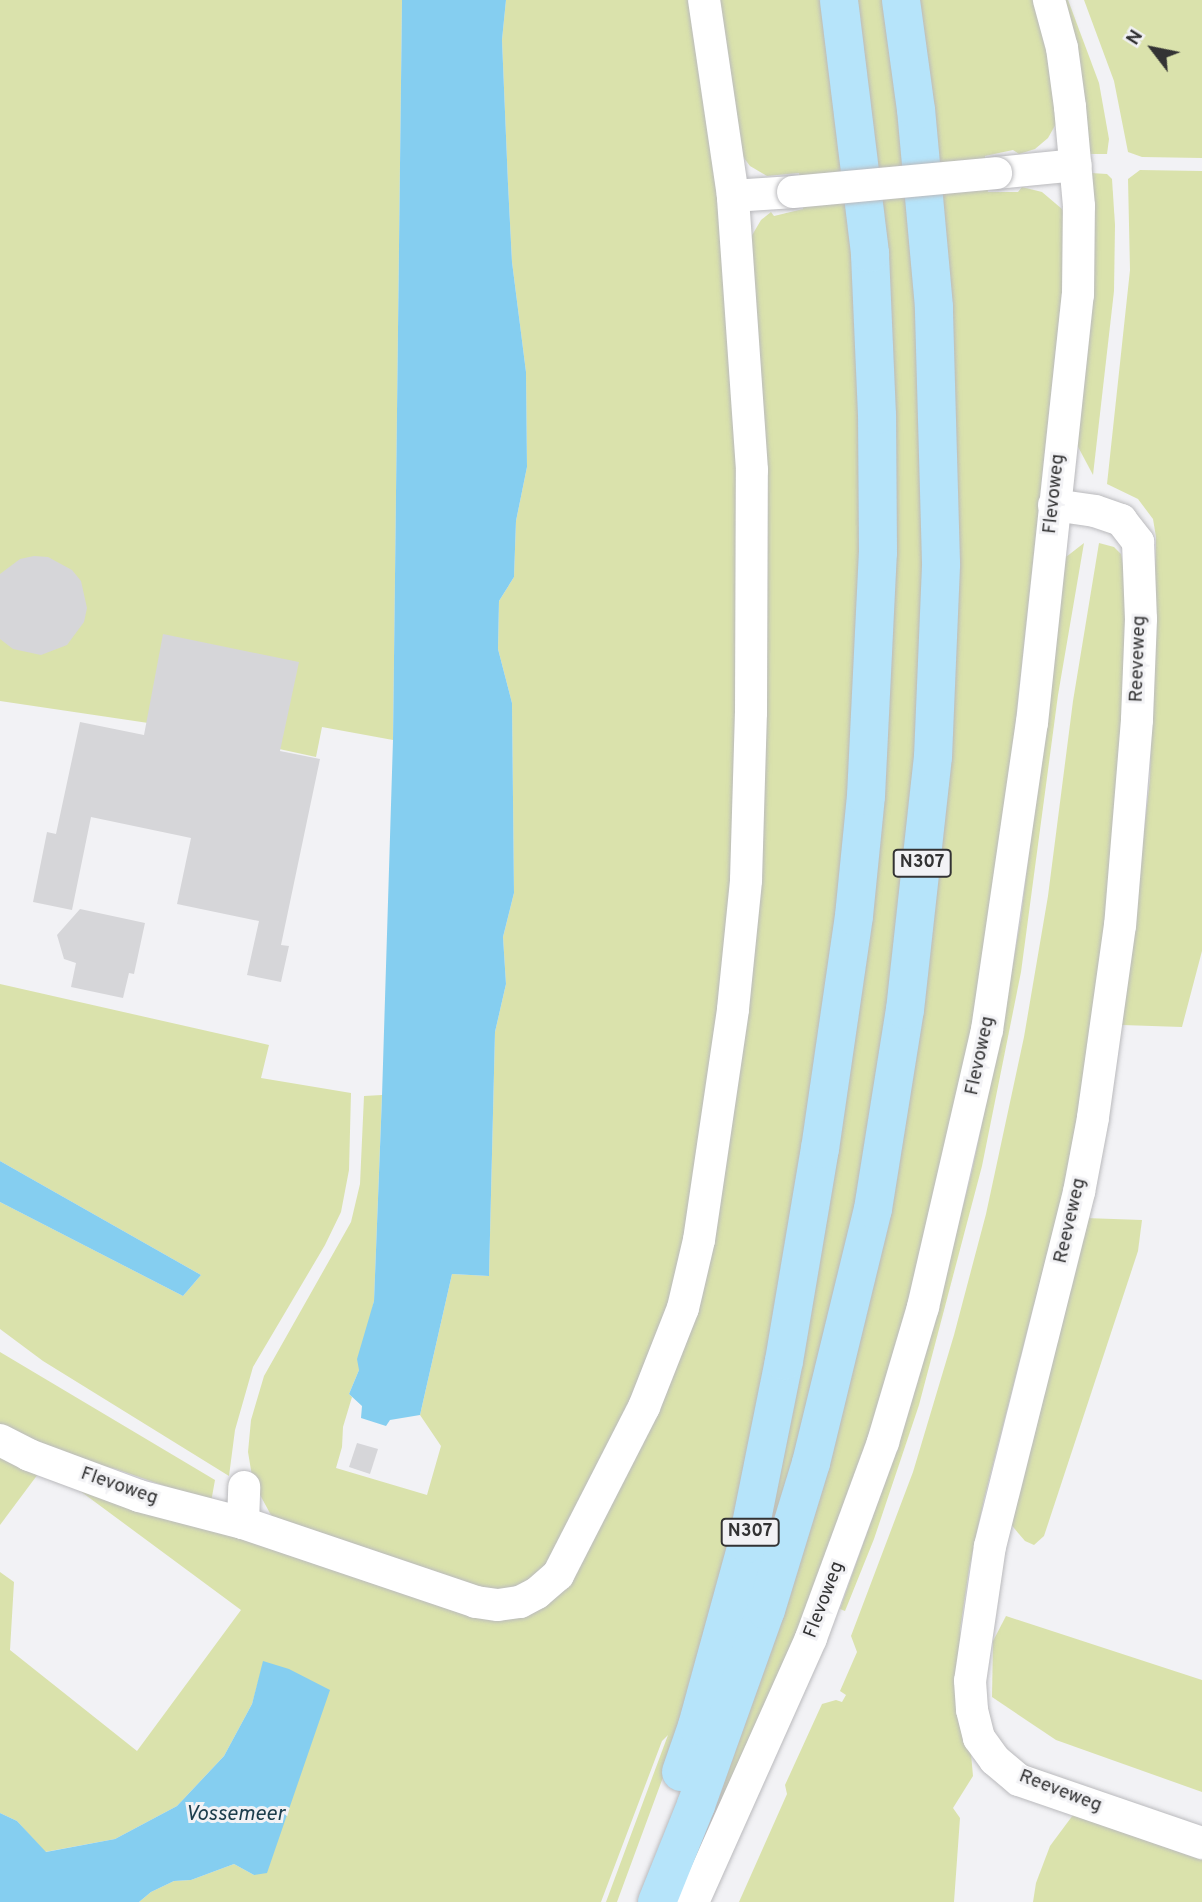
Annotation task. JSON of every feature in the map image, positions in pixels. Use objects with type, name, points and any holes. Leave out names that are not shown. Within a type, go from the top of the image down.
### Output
[{"type":"highway","name":"N307","points":[[629,1902],[697,1726],[747,1544],[784,1361],[820,1149],[854,916],[873,684],[878,553],[877,415],[870,253],[839,0]]},
{"type":"highway","name":"N307","points":[[657,1902],[696,1805],[766,1610],[811,1463],[873,1209],[905,1010],[933,757],[941,563],[934,307],[916,110],[901,0]]},
{"type":"street","name":"Flevoweg","points":[[0,1440],[29,1455],[139,1496],[243,1523],[476,1602],[498,1605],[520,1602],[537,1593],[558,1575],[665,1360],[683,1308],[701,1226],[733,1009],[746,880],[751,713],[752,470],[733,196],[704,0]]},
{"type":"street","name":"Flevoweg","points":[[693,1902],[811,1638],[883,1442],[923,1307],[987,1030],[1032,723],[1078,295],[1076,165],[1063,57],[1049,0]]},
{"type":"street","points":[[733,196],[1076,165]]},
{"type":"street","name":"Reeveweg","points":[[1054,505],[1095,511],[1121,520],[1138,542],[1140,619],[1137,720],[1121,912],[1102,1063],[1079,1192],[990,1546],[970,1681],[972,1710],[979,1738],[995,1760],[1019,1780],[1202,1843]]},
{"type":"street","points":[[243,1523],[244,1487]]},
{"type":"green space","points":[[0,0],[402,0],[393,740],[322,727],[316,757],[182,728],[0,701]]},
{"type":"green space","points":[[506,0],[694,0],[733,335],[742,600],[729,922],[688,1236],[655,1351],[554,1562],[531,1583],[490,1592],[272,1517],[253,1482],[248,1452],[251,1420],[264,1376],[351,1222],[360,1184],[364,1096],[382,1095],[374,1301],[359,1370],[349,1394],[352,1397],[343,1427],[342,1447],[336,1468],[427,1495],[441,1446],[420,1415],[452,1274],[489,1276],[495,1032],[506,984],[503,937],[514,893],[512,703],[498,649],[499,601],[514,577],[516,521],[527,467],[526,372],[512,262],[508,184],[502,40]]},
{"type":"green space","points":[[717,0],[830,0],[860,277],[861,730],[774,1352],[686,1715],[617,1902],[606,1902],[668,1735],[662,1741],[601,1902],[139,1902],[151,1892],[174,1881],[191,1880],[234,1864],[254,1875],[264,1661],[252,1704],[224,1756],[177,1806],[115,1839],[45,1852],[17,1821],[0,1813],[0,1572],[14,1582],[10,1650],[137,1751],[241,1610],[68,1482],[389,1588],[487,1615],[590,1538],[730,1117],[751,237],[761,220],[771,212],[774,216],[803,209],[799,173],[767,176],[750,166],[741,154]]},
{"type":"green space","points":[[851,0],[892,0],[901,65],[930,564],[893,1026],[813,1416],[723,1669],[876,815]]},
{"type":"green space","points":[[913,0],[1037,0],[1046,35],[1057,122],[1048,138],[1035,149],[1019,154],[1013,150],[985,156],[988,192],[1018,192],[1022,187],[1042,192],[1062,209],[1069,228],[1006,812],[968,1049],[917,1272],[894,1353],[863,1454],[796,1635],[676,1902],[734,1733],[934,859]]},
{"type":"green space","points":[[1061,0],[1068,0],[1099,83],[1109,139],[1107,154],[1090,154]]},
{"type":"green space","points":[[1084,0],[1202,0],[1202,158],[1142,157],[1128,152],[1114,81]]},
{"type":"green space","points":[[1140,170],[1202,171],[1202,951],[1182,1027],[1122,1025],[1150,779],[1156,537],[1153,519],[1138,499],[1107,484],[1130,270],[1128,179]]},
{"type":"green space","points":[[1091,173],[1107,174],[1112,179],[1115,225],[1114,291],[1093,475],[1076,443]]},
{"type":"green space","points":[[1084,543],[1058,695],[1021,972],[982,1166],[919,1405],[874,1539],[845,1611],[840,1609],[890,1468],[935,1315],[972,1171],[1003,1023],[1021,917],[1066,557]]},
{"type":"green space","points":[[1099,543],[1114,547],[1121,554],[1126,578],[1123,713],[1111,879],[1081,1097],[1061,1200],[984,1499],[969,1569],[960,1630],[973,1776],[953,1808],[960,1818],[954,1902],[739,1902],[787,1794],[785,1785],[822,1704],[836,1700],[842,1702],[846,1695],[840,1691],[857,1652],[851,1636],[913,1472],[954,1335],[986,1214],[1024,1037],[1048,896],[1073,701]]},
{"type":"green space","points":[[0,984],[269,1045],[261,1078],[351,1093],[349,1170],[341,1212],[325,1245],[253,1367],[235,1430],[229,1476],[43,1361],[0,1329],[0,1202],[183,1296],[201,1275],[0,1161]]},
{"type":"green space","points":[[1085,1218],[1142,1220],[1138,1251],[1044,1536],[1034,1545],[1025,1541],[1008,1521]]},
{"type":"green space","points":[[0,1352],[215,1480],[211,1502],[116,1469],[43,1452],[0,1427]]},
{"type":"green space","points":[[0,1448],[41,1470],[0,1525]]},
{"type":"green space","points":[[1006,1616],[1202,1680],[1202,1792],[1056,1740],[992,1697],[993,1641]]},
{"type":"green space","points":[[1073,1815],[1202,1860],[1202,1902],[1033,1902],[1036,1883],[1050,1846]]},
{"type":"water","points":[[402,0],[506,0],[502,40],[508,184],[512,262],[526,372],[527,467],[516,521],[514,577],[499,601],[498,649],[512,703],[514,893],[503,937],[506,984],[495,1032],[489,1276],[452,1274],[420,1415],[390,1420],[386,1426],[361,1418],[362,1406],[349,1394],[359,1370],[357,1359],[374,1301],[382,1096],[393,740]]},
{"type":"water","points":[[0,1161],[201,1275],[183,1296],[0,1202]]},
{"type":"water","name":"Vossemeer","points":[[263,1661],[289,1669],[330,1690],[267,1873],[254,1875],[234,1864],[191,1880],[174,1881],[151,1892],[139,1902],[0,1902],[0,1813],[17,1821],[46,1852],[115,1839],[177,1806],[224,1756],[252,1704]]},
{"type":"building","points":[[48,557],[72,570],[81,581],[87,608],[84,622],[67,645],[41,655],[13,649],[0,639],[0,574],[20,559]]},
{"type":"building","points":[[163,634],[299,662],[280,751],[320,759],[281,945],[289,946],[281,982],[247,975],[259,921],[177,904],[191,838],[91,817],[72,910],[33,902],[47,832],[56,834],[80,722],[144,735]]},
{"type":"building","points":[[80,909],[145,923],[134,974],[129,973],[123,998],[71,987],[76,963],[64,959],[57,935]]},
{"type":"building","points":[[357,1443],[378,1449],[370,1474],[349,1467]]}]
